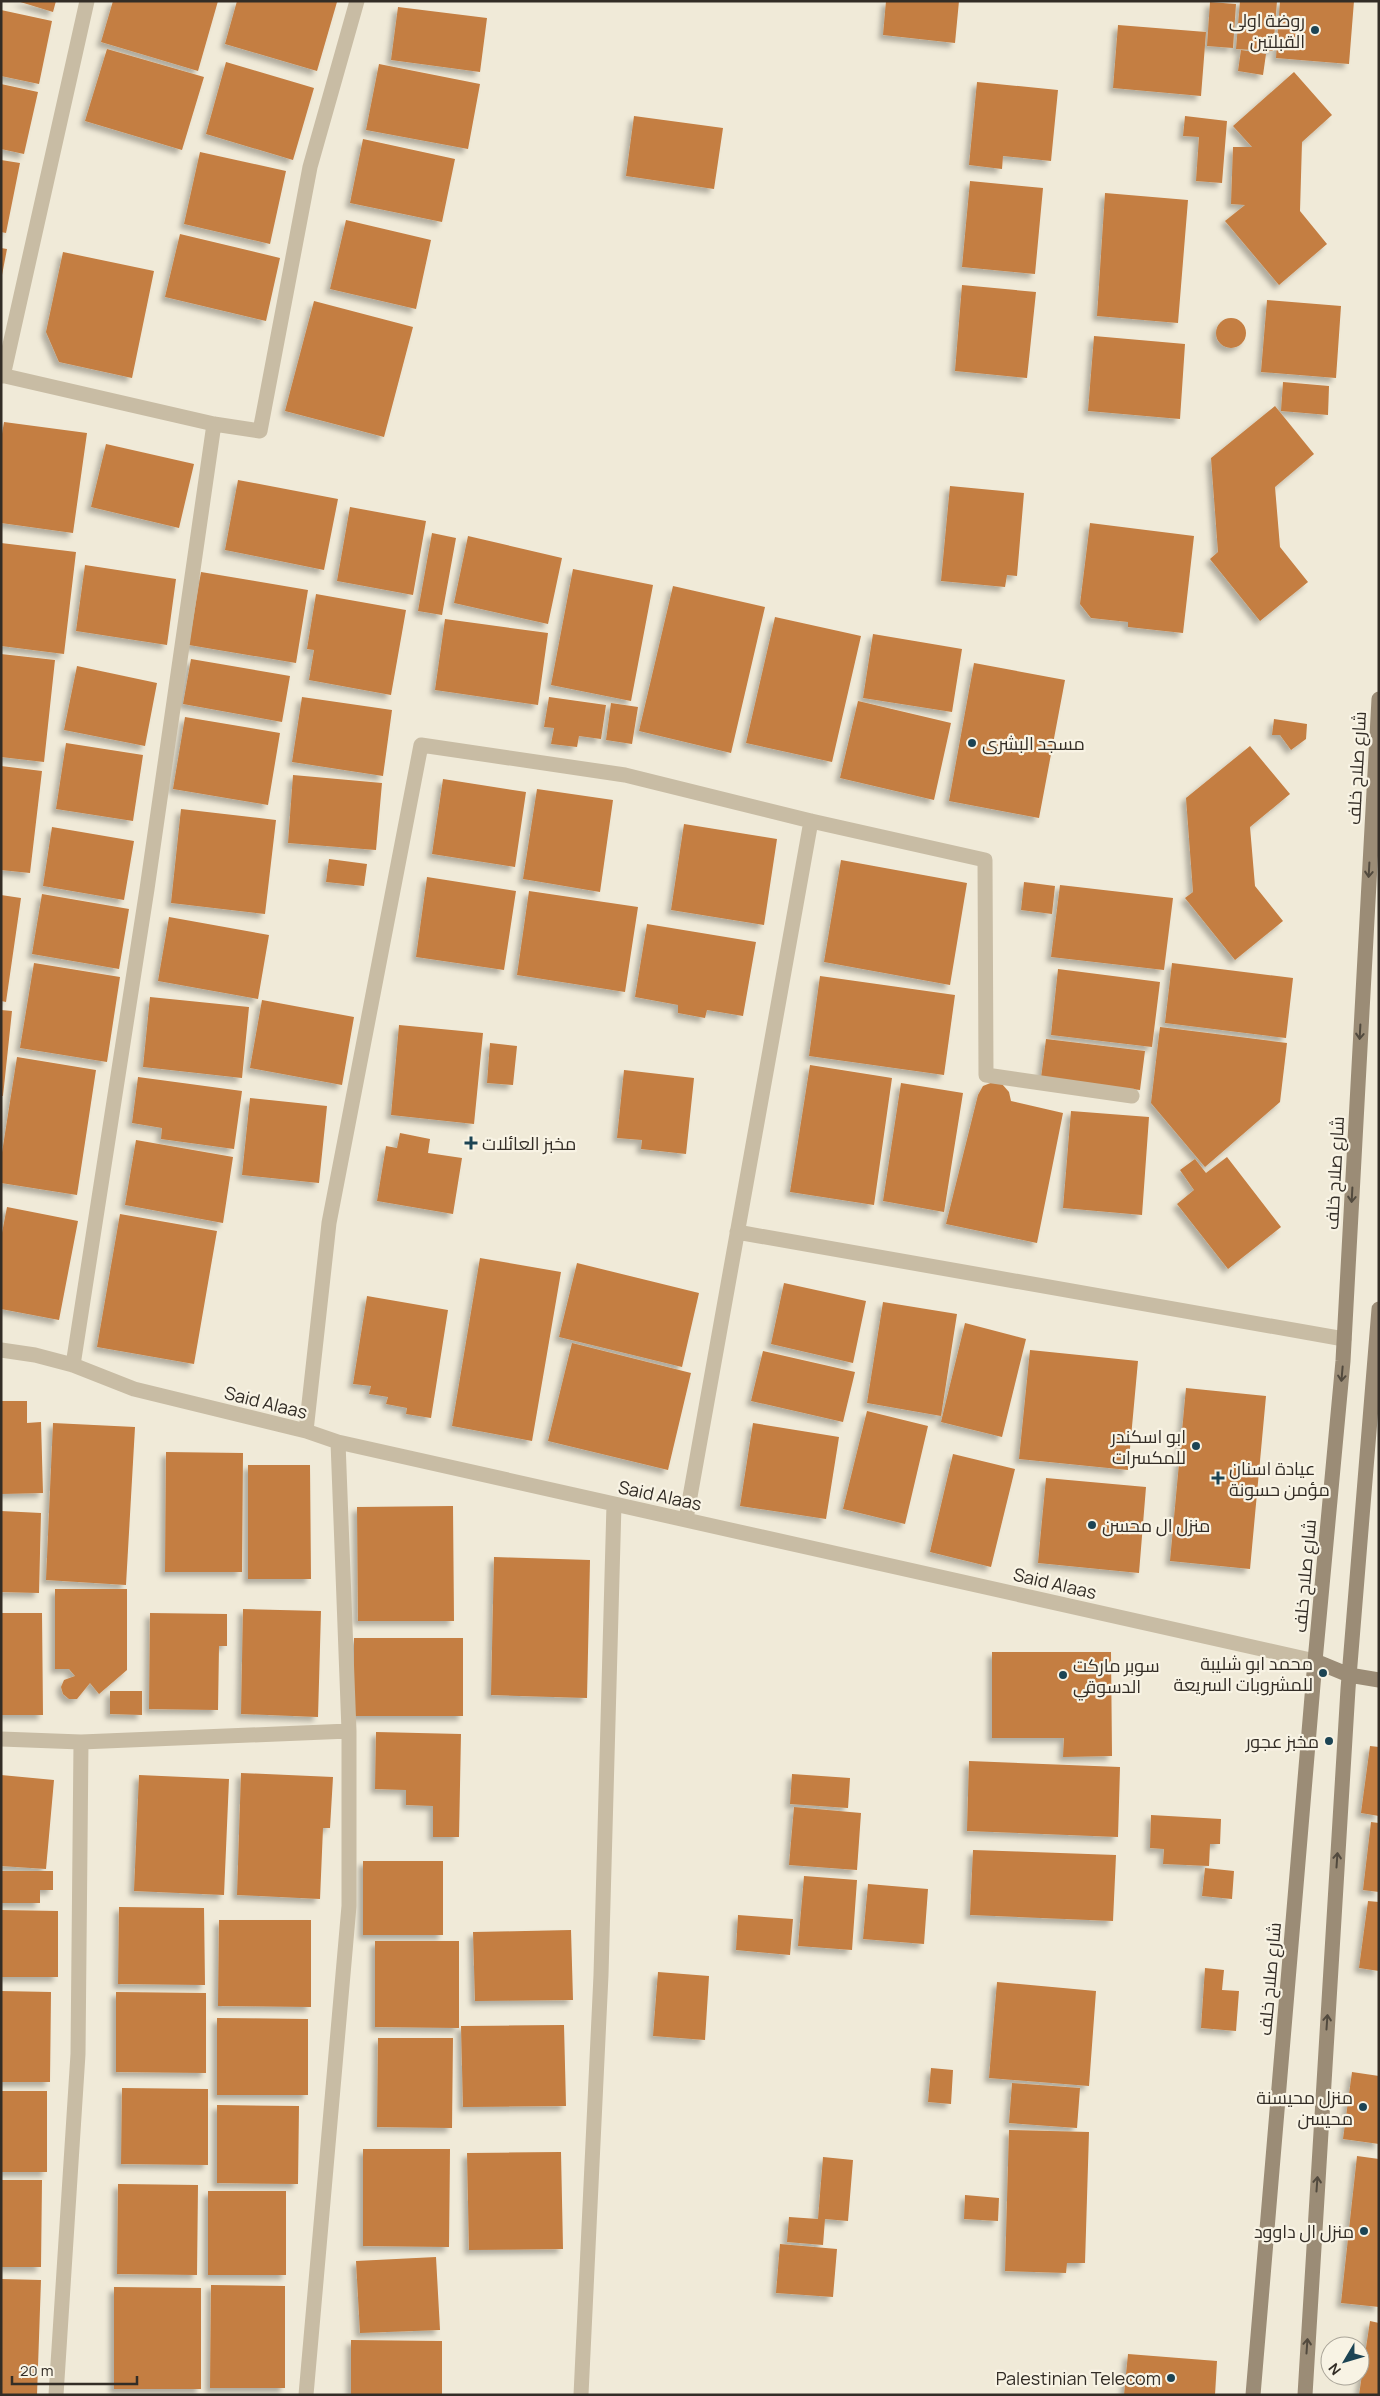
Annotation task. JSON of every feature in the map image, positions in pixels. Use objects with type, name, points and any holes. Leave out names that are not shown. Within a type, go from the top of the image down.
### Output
[{"type":"main road","name":"شارع صلاح خلف","points":[[1253,2395],[1344,1338],[1379,699]]},
{"type":"main road","points":[[1305,2395],[1349,1675],[1379,1309]]},
{"type":"main road","points":[[1315,1661],[1349,1675],[1379,1680]]},
{"type":"street","points":[[87,1],[2,375],[214,424],[260,431],[310,167],[357,1]]},
{"type":"street","points":[[73,1365],[147,889],[214,424]]},
{"type":"street","points":[[306,1431],[329,1223],[421,745],[625,775],[811,821],[985,860],[986,1075],[1132,1096]]},
{"type":"street","points":[[686,1519],[811,821]]},
{"type":"street","points":[[738,1232],[1344,1338]]},
{"type":"street","name":"Said Alaas","points":[[1,1350],[35,1355],[73,1365],[134,1389],[306,1431],[338,1442],[1315,1661]]},
{"type":"street","points":[[306,2395],[349,1906],[349,1731],[338,1442]]},
{"type":"street","points":[[581,2395],[601,1975],[614,1504]]},
{"type":"street","points":[[1,1739],[81,1742],[349,1731]]},
{"type":"street","points":[[56,2395],[78,2054],[81,1742]]},
{"type":"building","points":[[17,1],[56,1],[53,12]]},
{"type":"building","points":[[113,1],[218,1],[198,71],[101,42]]},
{"type":"building","points":[[237,1],[337,2],[317,71],[225,44]]},
{"type":"building","points":[[886,1],[959,1],[955,43],[883,35]]},
{"type":"building","points":[[1240,1],[1277,1],[1273,51],[1236,49]]},
{"type":"building","name":"روضة اولى القبلتين","points":[[1280,1],[1354,1],[1349,64],[1276,58]]},
{"type":"building","points":[[1210,2],[1236,4],[1233,48],[1207,46]]},
{"type":"building","points":[[398,7],[487,18],[480,72],[391,60]]},
{"type":"building","points":[[1,10],[52,21],[39,84],[1,76]]},
{"type":"building","points":[[1118,25],[1206,32],[1201,96],[1113,88]]},
{"type":"building","points":[[107,49],[204,77],[182,150],[85,121]]},
{"type":"building","points":[[1241,50],[1266,54],[1263,75],[1238,71]]},
{"type":"building","points":[[226,62],[314,88],[293,160],[206,134]]},
{"type":"building","points":[[379,64],[480,84],[468,149],[366,130]]},
{"type":"building","points":[[1294,72],[1332,115],[1302,142],[1300,211],[1327,244],[1279,285],[1225,221],[1245,205],[1231,204],[1233,147],[1252,147],[1233,126]]},
{"type":"building","points":[[977,82],[1058,90],[1051,161],[1003,156],[1002,169],[969,165]]},
{"type":"building","points":[[1,84],[38,92],[24,154],[1,149]]},
{"type":"building","points":[[634,116],[723,128],[714,189],[626,176]]},
{"type":"building","points":[[1185,116],[1227,121],[1222,183],[1196,181],[1199,137],[1183,136]]},
{"type":"building","points":[[363,139],[455,159],[442,222],[350,203]]},
{"type":"building","points":[[200,152],[286,171],[270,244],[184,224]]},
{"type":"building","points":[[1,160],[20,163],[6,233],[1,232]]},
{"type":"building","points":[[970,181],[1043,188],[1035,274],[962,267]]},
{"type":"building","points":[[1105,193],[1188,200],[1178,323],[1097,316]]},
{"type":"building","points":[[346,220],[431,240],[416,309],[330,289]]},
{"type":"building","points":[[180,234],[280,258],[266,321],[165,297]]},
{"type":"building","points":[[1,248],[7,249],[2,275],[1,275]]},
{"type":"building","points":[[63,252],[154,271],[132,378],[59,362],[46,332]]},
{"type":"building","points":[[962,285],[1036,292],[1027,378],[955,371]]},
{"type":"building","points":[[1267,300],[1341,306],[1336,378],[1261,372]]},
{"type":"building","points":[[314,301],[413,327],[384,437],[285,411]]},
{"type":"building","points":[[1231,318],[1242,322],[1246,333],[1242,344],[1231,348],[1220,344],[1216,333],[1220,322]]},
{"type":"building","points":[[1094,336],[1185,344],[1180,419],[1088,411]]},
{"type":"building","points":[[1283,382],[1329,386],[1328,415],[1281,411]]},
{"type":"building","points":[[1275,406],[1314,454],[1275,487],[1280,547],[1308,582],[1260,621],[1210,559],[1218,552],[1211,458]]},
{"type":"building","points":[[4,422],[87,433],[73,533],[1,523],[1,440]]},
{"type":"building","points":[[106,444],[194,464],[179,528],[91,507]]},
{"type":"building","points":[[238,480],[338,499],[324,570],[225,550]]},
{"type":"building","points":[[950,486],[1024,493],[1017,576],[1007,575],[1005,587],[941,581]]},
{"type":"building","points":[[350,507],[426,521],[413,595],[337,581]]},
{"type":"building","points":[[1090,523],[1194,536],[1183,633],[1128,627],[1128,622],[1091,618],[1080,604]]},
{"type":"building","points":[[432,533],[456,538],[442,615],[418,611]]},
{"type":"building","points":[[468,536],[562,558],[548,624],[454,603]]},
{"type":"building","points":[[1,543],[76,552],[64,654],[1,646]]},
{"type":"building","points":[[85,565],[176,579],[167,645],[76,631]]},
{"type":"building","points":[[573,569],[653,585],[631,701],[551,685]]},
{"type":"building","points":[[201,572],[308,590],[296,663],[189,645]]},
{"type":"building","points":[[673,586],[765,607],[731,753],[639,731]]},
{"type":"building","points":[[316,594],[406,610],[391,695],[309,680],[314,650],[307,649]]},
{"type":"building","points":[[775,617],[861,636],[832,762],[746,743]]},
{"type":"building","points":[[445,619],[548,633],[538,705],[435,690]]},
{"type":"building","points":[[873,634],[962,649],[952,712],[863,698]]},
{"type":"building","points":[[1,654],[55,660],[44,762],[1,757]]},
{"type":"building","points":[[191,659],[290,676],[282,722],[183,704]]},
{"type":"building","points":[[974,663],[1065,680],[1039,818],[949,801]]},
{"type":"building","points":[[77,666],[157,683],[145,746],[64,730]]},
{"type":"building","points":[[302,697],[392,710],[383,776],[292,762]]},
{"type":"building","points":[[549,697],[606,705],[601,739],[579,736],[577,747],[551,744],[554,728],[544,727]]},
{"type":"building","points":[[858,701],[951,723],[934,800],[840,778]]},
{"type":"building","points":[[611,703],[638,707],[632,744],[606,740]]},
{"type":"building","points":[[185,717],[280,733],[268,805],[173,789]]},
{"type":"building","points":[[1274,719],[1307,724],[1306,739],[1291,750],[1280,735],[1272,735]]},
{"type":"building","points":[[66,743],[143,755],[133,821],[56,809]]},
{"type":"building","points":[[1250,746],[1290,794],[1250,827],[1255,886],[1283,921],[1235,960],[1185,898],[1193,892],[1186,798]]},
{"type":"building","points":[[1,766],[42,771],[30,873],[1,870]]},
{"type":"building","points":[[293,775],[382,783],[376,850],[288,843]]},
{"type":"building","points":[[443,779],[526,792],[515,867],[432,854]]},
{"type":"building","points":[[537,789],[613,800],[600,892],[523,879]]},
{"type":"building","points":[[181,809],[276,820],[265,914],[171,903]]},
{"type":"building","points":[[684,824],[777,839],[764,925],[671,910]]},
{"type":"building","points":[[52,827],[134,841],[124,900],[43,886]]},
{"type":"building","points":[[329,859],[367,864],[364,886],[326,882]]},
{"type":"building","points":[[841,860],[967,883],[950,985],[824,962]]},
{"type":"building","points":[[427,877],[516,891],[504,970],[416,957]]},
{"type":"building","points":[[1024,882],[1055,886],[1052,914],[1021,910]]},
{"type":"building","points":[[1060,885],[1173,898],[1164,970],[1051,957]]},
{"type":"building","points":[[529,891],[638,907],[625,992],[517,975]]},
{"type":"building","points":[[42,894],[129,909],[119,969],[32,954]]},
{"type":"building","points":[[1,895],[21,898],[6,1002],[1,1001]]},
{"type":"building","points":[[169,917],[269,935],[258,999],[158,981]]},
{"type":"building","points":[[647,924],[756,942],[743,1016],[707,1010],[705,1018],[678,1013],[678,1005],[635,997]]},
{"type":"building","points":[[34,963],[120,977],[107,1062],[20,1048]]},
{"type":"building","points":[[1172,963],[1293,978],[1286,1038],[1165,1023]]},
{"type":"building","points":[[1058,969],[1160,982],[1152,1047],[1051,1035]]},
{"type":"building","points":[[820,976],[955,995],[944,1075],[809,1056]]},
{"type":"building","points":[[150,997],[249,1007],[242,1078],[143,1067]]},
{"type":"building","points":[[262,1000],[354,1017],[342,1085],[250,1068]]},
{"type":"building","points":[[1,1010],[12,1011],[3,1096],[1,1096]]},
{"type":"building","points":[[399,1025],[483,1033],[474,1124],[391,1115]]},
{"type":"building","points":[[1160,1027],[1287,1043],[1280,1102],[1205,1167],[1151,1103]]},
{"type":"building","points":[[1046,1039],[1145,1051],[1140,1090],[1041,1078]]},
{"type":"building","points":[[490,1043],[517,1046],[513,1085],[487,1083]]},
{"type":"building","points":[[17,1057],[96,1070],[77,1195],[1,1183],[1,1159]]},
{"type":"building","points":[[810,1065],[892,1078],[874,1205],[790,1192]]},
{"type":"building","points":[[624,1070],[694,1078],[686,1154],[641,1149],[642,1140],[617,1138]]},
{"type":"building","points":[[138,1077],[242,1091],[234,1149],[161,1139],[162,1128],[132,1123]]},
{"type":"building","points":[[993,1082],[1002,1084],[1009,1092],[1011,1101],[1063,1113],[1037,1243],[946,1224],[978,1095],[983,1086]]},
{"type":"building","points":[[901,1083],[963,1093],[944,1212],[883,1201]]},
{"type":"building","points":[[250,1098],[327,1106],[319,1183],[242,1175]]},
{"type":"building","points":[[1071,1111],[1149,1117],[1142,1215],[1063,1208]]},
{"type":"building","points":[[400,1133],[430,1139],[428,1153],[462,1158],[453,1214],[377,1201],[386,1146],[397,1148]]},
{"type":"building","points":[[136,1140],[233,1157],[223,1223],[125,1205]]},
{"type":"building","points":[[1227,1157],[1281,1227],[1228,1269],[1177,1204],[1194,1190],[1180,1170],[1195,1159],[1206,1173]]},
{"type":"building","points":[[7,1207],[78,1221],[59,1320],[1,1309],[1,1238]]},
{"type":"building","points":[[120,1214],[217,1231],[194,1364],[97,1347]]},
{"type":"building","points":[[480,1258],[561,1272],[532,1441],[452,1426]]},
{"type":"building","points":[[577,1263],[699,1293],[682,1367],[559,1337]]},
{"type":"building","points":[[784,1283],[866,1301],[853,1363],[771,1344]]},
{"type":"building","points":[[367,1296],[448,1310],[431,1418],[406,1414],[407,1408],[386,1404],[388,1397],[369,1394],[371,1386],[353,1384]]},
{"type":"building","points":[[883,1302],[957,1314],[941,1416],[867,1403]]},
{"type":"building","points":[[965,1323],[1026,1339],[1002,1437],[941,1422]]},
{"type":"building","points":[[572,1343],[691,1373],[668,1470],[548,1441]]},
{"type":"building","points":[[1030,1350],[1138,1361],[1128,1470],[1019,1459]]},
{"type":"building","points":[[763,1351],[855,1372],[843,1422],[751,1401]]},
{"type":"building","name":"عيادة اسنان مؤمن حسونة","points":[[1186,1388],[1266,1396],[1250,1569],[1170,1561]]},
{"type":"building","points":[[1,1401],[27,1401],[27,1423],[41,1422],[43,1493],[1,1494]]},
{"type":"building","points":[[867,1411],[928,1426],[905,1524],[843,1509]]},
{"type":"building","points":[[53,1423],[135,1427],[126,1585],[46,1580]]},
{"type":"building","points":[[753,1423],[839,1437],[826,1519],[740,1506]]},
{"type":"building","points":[[166,1452],[243,1453],[242,1572],[165,1572]]},
{"type":"building","points":[[953,1454],[1015,1469],[991,1567],[930,1552]]},
{"type":"building","points":[[248,1465],[310,1465],[311,1579],[248,1579]]},
{"type":"building","name":"منزل ال محسن","points":[[1046,1478],[1146,1487],[1139,1573],[1038,1563]]},
{"type":"building","points":[[453,1506],[454,1621],[358,1621],[357,1507]]},
{"type":"building","points":[[1,1511],[41,1513],[39,1593],[1,1592]]},
{"type":"building","points":[[494,1557],[590,1560],[587,1698],[491,1695]]},
{"type":"building","points":[[55,1589],[127,1589],[127,1670],[99,1694],[90,1683],[77,1699],[69,1699],[63,1694],[61,1687],[64,1680],[75,1676],[69,1669],[55,1669]]},
{"type":"building","points":[[243,1609],[321,1611],[318,1717],[241,1714]]},
{"type":"building","points":[[1,1613],[42,1613],[43,1715],[1,1715]]},
{"type":"building","points":[[150,1613],[227,1614],[227,1646],[219,1646],[218,1710],[149,1709]]},
{"type":"building","points":[[354,1638],[463,1638],[463,1716],[354,1716]]},
{"type":"building","points":[[992,1652],[1111,1652],[1112,1756],[1063,1757],[1064,1738],[992,1738]]},
{"type":"building","points":[[110,1691],[142,1691],[142,1715],[110,1714]]},
{"type":"building","points":[[376,1732],[461,1734],[459,1837],[433,1837],[433,1806],[406,1805],[406,1790],[375,1789]]},
{"type":"building","points":[[1370,1746],[1379,1747],[1379,1816],[1361,1813]]},
{"type":"building","points":[[969,1761],[1120,1767],[1118,1837],[967,1831]]},
{"type":"building","points":[[241,1773],[333,1777],[330,1828],[323,1828],[320,1899],[237,1895]]},
{"type":"building","points":[[792,1774],[850,1778],[848,1808],[790,1804]]},
{"type":"building","points":[[1,1775],[54,1780],[46,1869],[1,1866]]},
{"type":"building","points":[[139,1775],[229,1779],[224,1895],[134,1891]]},
{"type":"building","points":[[794,1807],[861,1813],[857,1870],[789,1865]]},
{"type":"building","points":[[1151,1815],[1221,1819],[1220,1844],[1210,1844],[1209,1866],[1163,1864],[1164,1849],[1150,1848]]},
{"type":"building","points":[[1371,1822],[1379,1823],[1379,1892],[1363,1890]]},
{"type":"building","points":[[973,1850],[1116,1855],[1113,1921],[970,1915]]},
{"type":"building","points":[[363,1861],[443,1861],[443,1935],[363,1935]]},
{"type":"building","points":[[1205,1868],[1234,1871],[1232,1899],[1202,1896]]},
{"type":"building","points":[[1,1871],[53,1871],[53,1890],[40,1890],[40,1903],[1,1903]]},
{"type":"building","points":[[804,1876],[857,1880],[852,1950],[798,1946]]},
{"type":"building","points":[[868,1884],[928,1889],[924,1944],[863,1939]]},
{"type":"building","points":[[1368,1901],[1379,1902],[1379,1971],[1359,1968]]},
{"type":"building","points":[[119,1907],[204,1908],[205,1985],[118,1984]]},
{"type":"building","points":[[1,1910],[58,1911],[58,1977],[1,1977]]},
{"type":"building","points":[[738,1915],[793,1919],[790,1955],[736,1950]]},
{"type":"building","points":[[219,1920],[311,1920],[311,2007],[218,2006]]},
{"type":"building","points":[[571,1930],[573,2000],[475,2001],[473,1932]]},
{"type":"building","points":[[375,1941],[459,1941],[459,2028],[375,2027]]},
{"type":"building","points":[[1205,1968],[1224,1970],[1222,1990],[1239,1991],[1236,2031],[1201,2028]]},
{"type":"building","points":[[658,1972],[709,1976],[705,2040],[653,2036]]},
{"type":"building","points":[[997,1982],[1096,1991],[1089,2086],[989,2078]]},
{"type":"building","points":[[1,1991],[51,1992],[50,2082],[1,2082]]},
{"type":"building","points":[[116,1992],[206,1993],[206,2073],[116,2072]]},
{"type":"building","points":[[217,2018],[308,2019],[308,2095],[217,2095]]},
{"type":"building","points":[[564,2025],[566,2106],[463,2107],[461,2026]]},
{"type":"building","points":[[378,2038],[453,2038],[452,2128],[377,2127]]},
{"type":"building","points":[[931,2068],[953,2070],[951,2104],[928,2102]]},
{"type":"building","name":"منزل محيسنة محيسن","points":[[1352,2072],[1379,2076],[1379,2144],[1343,2139]]},
{"type":"building","points":[[1012,2083],[1080,2088],[1077,2128],[1009,2123]]},
{"type":"building","points":[[122,2088],[208,2089],[208,2165],[121,2164]]},
{"type":"building","points":[[1,2091],[47,2091],[47,2172],[1,2172]]},
{"type":"building","points":[[217,2105],[299,2106],[298,2184],[217,2183]]},
{"type":"building","points":[[1009,2130],[1089,2132],[1085,2263],[1067,2263],[1066,2273],[1005,2271]]},
{"type":"building","points":[[363,2149],[450,2149],[449,2247],[363,2246]]},
{"type":"building","points":[[561,2152],[563,2249],[469,2250],[467,2153]]},
{"type":"building","name":"منزل ال داوود","points":[[1357,2156],[1379,2159],[1379,2307],[1341,2303]]},
{"type":"building","points":[[823,2157],[853,2160],[848,2221],[825,2219],[823,2245],[787,2242],[789,2217],[818,2219]]},
{"type":"building","points":[[1,2180],[42,2180],[41,2267],[1,2267]]},
{"type":"building","points":[[118,2184],[198,2185],[197,2275],[117,2274]]},
{"type":"building","points":[[208,2191],[286,2191],[286,2275],[208,2275]]},
{"type":"building","points":[[965,2195],[999,2198],[998,2221],[964,2219]]},
{"type":"building","points":[[780,2244],[837,2249],[833,2297],[776,2293]]},
{"type":"building","points":[[436,2257],[440,2330],[360,2333],[356,2261]]},
{"type":"building","points":[[1,2279],[41,2280],[37,2395],[1,2395]]},
{"type":"building","points":[[211,2285],[285,2286],[285,2388],[210,2388]]},
{"type":"building","points":[[114,2287],[201,2288],[201,2389],[114,2389]]},
{"type":"building","points":[[1370,2321],[1379,2323],[1379,2395],[1359,2395],[1360,2386],[1370,2386],[1370,2336],[1368,2336]]},
{"type":"building","points":[[351,2340],[442,2341],[442,2395],[351,2395]]},
{"type":"building","name":"Palestinian Telecom","points":[[1128,2354],[1217,2361],[1215,2395],[1124,2395]]},
{"type":"place","name":"روضة اولى القبلتين","points":[[1315,30]]},
{"type":"place","name":"مسجد البشرى","points":[[972,743]]},
{"type":"place","name":"مخبز العائلات","points":[[471,1143]]},
{"type":"place","name":"ابو اسكندر للمكسرات","points":[[1196,1446]]},
{"type":"place","name":"عيادة اسنان مؤمن حسونة","points":[[1218,1478]]},
{"type":"place","name":"منزل ال محسن","points":[[1092,1525]]},
{"type":"place","name":"محمد ابو شليبة للمشروبات السريعة","points":[[1323,1673]]},
{"type":"place","name":"سوبر ماركت الدسوقي","points":[[1063,1675]]},
{"type":"place","name":"مخبز عجور","points":[[1329,1741]]},
{"type":"place","name":"منزل محيسنة محيسن","points":[[1363,2107]]},
{"type":"place","name":"منزل ال داوود","points":[[1364,2231]]},
{"type":"place","name":"Palestinian Telecom","points":[[1171,2378]]}]
